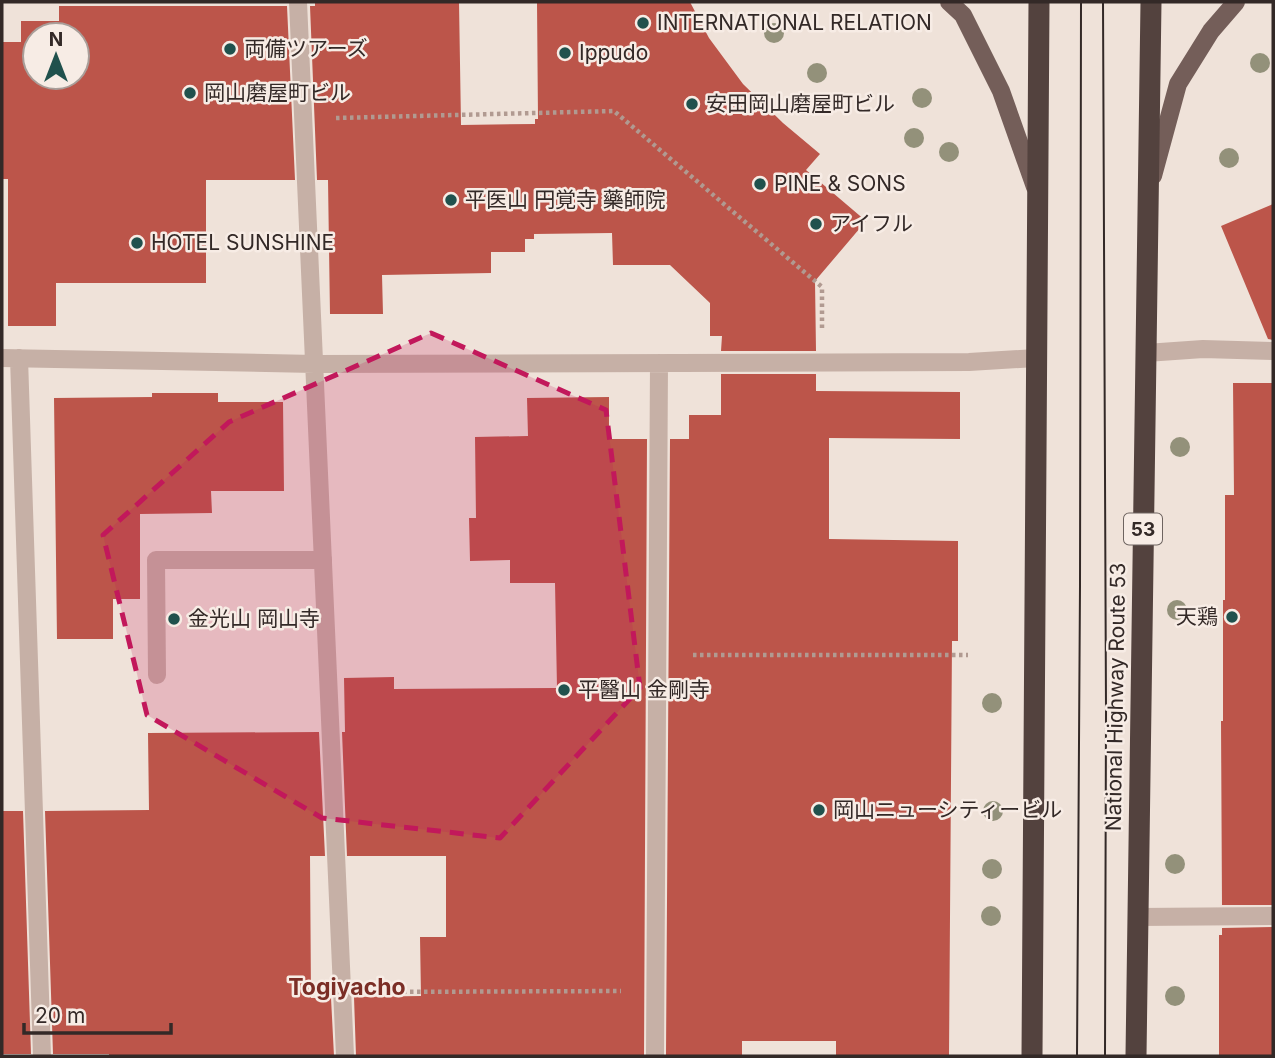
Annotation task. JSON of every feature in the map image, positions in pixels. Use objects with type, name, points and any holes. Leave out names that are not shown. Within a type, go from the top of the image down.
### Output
[{"type":"highway","points":[[1032,1056],[1039,2]]},
{"type":"highway","name":"National Highway Route 53","points":[[1136,1056],[1151,2]]},
{"type":"main road","points":[[949,2],[963,15],[1001,91],[1039,197]]},
{"type":"main road","points":[[1149,193],[1178,84],[1211,31],[1236,2]]},
{"type":"street","points":[[298,2],[345,1056]]},
{"type":"street","points":[[1146,353],[1203,349],[1273,351]]},
{"type":"street","points":[[42,1056],[10,358],[315,364],[969,362],[1036,358]]},
{"type":"street","points":[[655,1056],[659,363]]},
{"type":"street","points":[[157,675],[156,560],[323,560]]},
{"type":"street","points":[[1137,917],[1273,916]]},
{"type":"path","points":[[304,119],[614,111],[821,288],[822,362]]},
{"type":"path","points":[[657,655],[968,655]]},
{"type":"path","points":[[342,992],[655,991]]},
{"type":"highlighted area","points":[[431,333],[606,410],[640,688],[500,838],[322,818],[147,715],[103,535],[229,422]]},
{"type":"building","points":[[459,2],[461,125],[535,124],[535,119],[538,119],[537,3],[690,2],[709,38],[743,84],[820,154],[806,170],[866,221],[815,281],[816,351],[721,351],[722,336],[710,336],[710,303],[670,265],[613,265],[612,233],[534,234],[534,239],[525,239],[525,252],[491,252],[491,273],[382,275],[383,314],[330,314],[328,180],[317,180],[310,6],[315,6],[315,3]]},
{"type":"building","points":[[59,6],[287,6],[295,180],[206,180],[206,283],[56,283],[56,326],[8,326],[8,179],[2,179],[2,42],[21,42],[21,91],[91,91],[91,21],[59,21]]},
{"type":"building","points":[[1273,204],[1273,340],[1268,339],[1221,226]]},
{"type":"building","points":[[721,374],[816,374],[816,391],[960,392],[960,439],[829,438],[829,539],[958,541],[958,641],[952,641],[949,1056],[836,1056],[836,1041],[742,1041],[742,1056],[666,1056],[670,439],[689,439],[689,415],[721,415]]},
{"type":"building","points":[[1233,383],[1273,383],[1273,905],[1222,905],[1221,721],[1225,495],[1234,495]]},
{"type":"building","points":[[152,393],[218,393],[218,402],[283,402],[284,491],[211,491],[212,513],[140,514],[140,599],[113,599],[113,639],[57,639],[54,398],[152,397]]},
{"type":"building","points":[[609,397],[609,439],[647,439],[644,1056],[356,1056],[354,997],[421,996],[420,937],[446,937],[446,856],[347,856],[342,732],[345,732],[344,678],[394,677],[394,689],[557,688],[555,583],[510,583],[510,560],[470,561],[469,518],[476,518],[475,437],[528,436],[527,398]]},
{"type":"building","points":[[319,732],[325,856],[310,856],[311,998],[331,998],[334,1056],[53,1054],[45,811],[149,810],[148,733]]},
{"type":"building","points":[[2,811],[23,811],[31,1054],[2,1054]]},
{"type":"building","points":[[1273,927],[1273,1056],[1219,1056],[1219,935],[1222,935],[1222,928]]},
{"type":"tram line","points":[[1077,1056],[1081,2]]},
{"type":"tram line","points":[[1103,2],[1105,1056]]},
{"type":"place","name":"INTERNATIONAL RELATION","points":[[643,23]]},
{"type":"place","name":"両備ツアーズ","points":[[230,49]]},
{"type":"place","name":"Ippudo","points":[[565,53]]},
{"type":"place","name":"岡山磨屋町ビル","points":[[190,93]]},
{"type":"place","name":"安田岡山磨屋町ビル","points":[[692,104]]},
{"type":"place","name":"PINE & SONS","points":[[760,184]]},
{"type":"place","name":"平医山 円覚寺 藥師院","points":[[451,200]]},
{"type":"place","name":"アイフル","points":[[816,224]]},
{"type":"place","name":"HOTEL SUNSHINE","points":[[137,243]]},
{"type":"place","name":"天鶏","points":[[1232,617]]},
{"type":"place","name":"金光山 岡山寺","points":[[174,619]]},
{"type":"place","name":"平醫山 金剛寺","points":[[564,690]]},
{"type":"place","name":"岡山ニューシティービル","points":[[819,810]]},
{"type":"district","name":"Togiyacho","points":[[347,987]]}]
